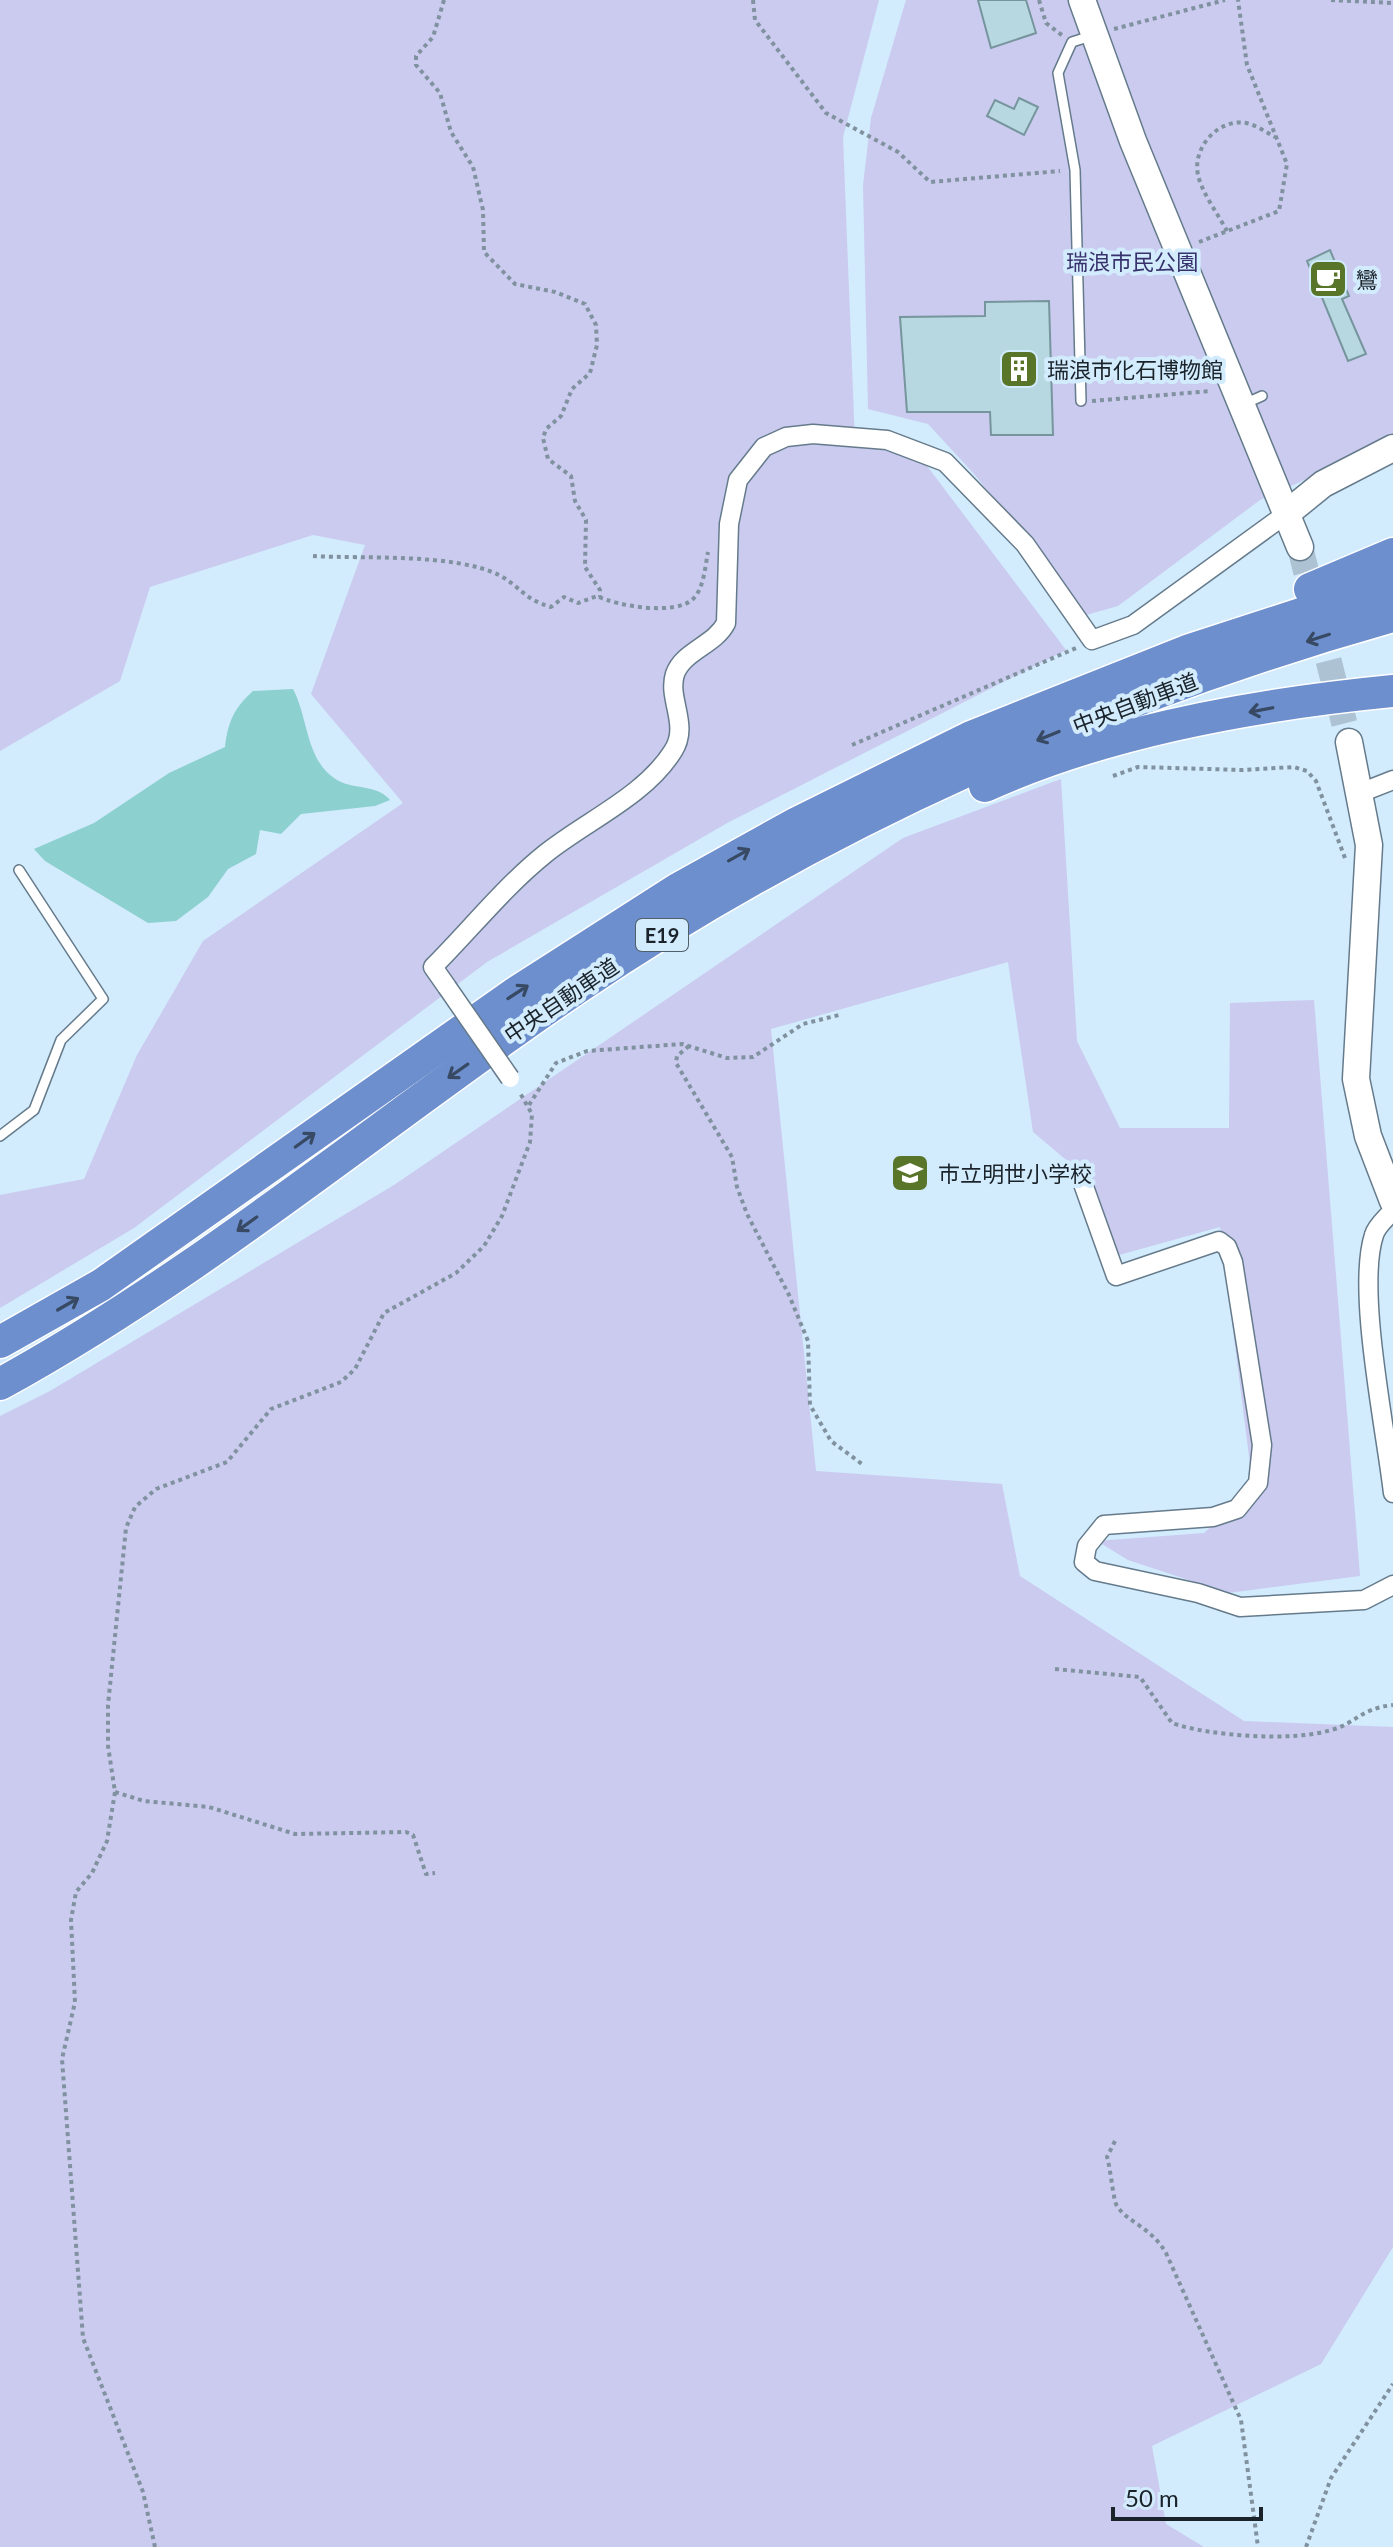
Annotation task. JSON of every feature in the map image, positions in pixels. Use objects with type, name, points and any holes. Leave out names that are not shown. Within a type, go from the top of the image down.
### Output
[{"type":"highway","points":[[971,737],[1067,680],[1119,658],[1336,580],[1393,554]]},
{"type":"highway","name":"中央自動車道","points":[[0,1342],[101,1285],[356,1103],[678,889],[810,816],[971,737],[1187,651],[1393,584]]},
{"type":"highway","name":"中央自動車道","points":[[0,1384],[56,1353],[165,1283],[447,1078],[580,986],[872,815],[1015,749],[1228,667],[1393,616]]},
{"type":"highway","points":[[666,933],[690,934],[833,855],[1008,775],[1124,737],[1319,698],[1393,691]]},
{"type":"street","points":[[1082,0],[1082,39],[1177,250],[1251,400],[1286,514],[1300,547]]},
{"type":"street","points":[[510,1078],[433,967],[522,875],[646,781],[675,748],[681,725],[673,680],[676,669],[720,634],[726,623],[729,524],[738,480],[764,447],[786,437],[813,434],[887,440],[928,452],[945,462],[1025,544],[1092,640],[1133,625],[1323,484],[1393,448]]},
{"type":"street","points":[[1349,742],[1369,845],[1356,1079],[1368,1136],[1393,1201]]},
{"type":"street","points":[[1360,793],[1393,780]]},
{"type":"street","points":[[1082,1181],[1116,1276],[1203,1243],[1219,1241],[1227,1247],[1233,1262],[1262,1445],[1258,1483],[1237,1509],[1213,1517],[1104,1525],[1087,1546],[1084,1562],[1095,1571],[1198,1593],[1240,1607],[1364,1600],[1393,1585]]},
{"type":"street","points":[[1393,1210],[1375,1231],[1369,1260],[1371,1317],[1393,1493]]},
{"type":"lane","points":[[1081,401],[1075,170],[1058,73],[1082,39]]},
{"type":"lane","points":[[0,1136],[34,1110],[61,1040],[103,999],[19,870]]},
{"type":"path","points":[[444,0],[433,37],[416,56],[416,65],[440,93],[451,132],[473,167],[483,210],[484,252],[515,284],[555,292],[585,304],[596,325],[597,345],[590,373],[572,389],[561,416],[546,429],[543,438],[548,459],[571,476],[575,501],[586,520],[585,567],[600,590],[600,597]]},
{"type":"path","points":[[753,0],[755,20],[826,113],[898,152],[930,182],[1075,170]]},
{"type":"path","points":[[1039,0],[1046,23],[1082,39],[1225,0]]},
{"type":"path","points":[[1177,250],[1279,211],[1287,164],[1247,65],[1238,0]]},
{"type":"path","points":[[1331,0],[1393,3]]},
{"type":"path","points":[[1227,231],[1197,173],[1200,150],[1211,134],[1227,124],[1245,123],[1275,137]]},
{"type":"path","points":[[1081,401],[1218,390]]},
{"type":"path","points":[[313,556],[456,562],[500,575],[530,601],[551,607],[564,597],[578,603],[600,597],[614,604],[671,608],[692,600],[701,586],[708,552],[729,524]]},
{"type":"path","points":[[852,745],[1092,640]]},
{"type":"path","points":[[1113,776],[1138,767],[1243,770],[1294,767],[1307,771],[1316,781],[1345,859]]},
{"type":"path","points":[[529,1105],[556,1063],[570,1056],[653,1044],[689,1046],[727,1058],[753,1057],[803,1024],[839,1015]]},
{"type":"path","points":[[689,1046],[677,1056],[676,1063],[732,1157],[747,1214],[789,1295],[808,1341],[810,1405],[831,1441],[862,1464]]},
{"type":"path","points":[[155,2547],[143,2492],[83,2338],[62,2059],[75,2002],[71,1920],[76,1892],[92,1873],[107,1841],[115,1792],[108,1746],[108,1705],[122,1548],[135,1507],[156,1489],[227,1462],[271,1409],[341,1382],[355,1369],[384,1313],[456,1273],[484,1246],[502,1216],[533,1127],[529,1105],[510,1078]]},
{"type":"path","points":[[1055,1669],[1140,1677],[1172,1723],[1237,1733],[1319,1733],[1340,1727],[1365,1711],[1393,1705]]},
{"type":"path","points":[[115,1792],[144,1801],[209,1807],[295,1834],[406,1832],[413,1835],[426,1874],[435,1873]]},
{"type":"path","points":[[1115,2141],[1107,2157],[1114,2178],[1113,2197],[1118,2208],[1157,2237],[1241,2420],[1258,2547]]},
{"type":"path","points":[[1306,2547],[1331,2478],[1393,2384]]},
{"type":"green space","points":[[0,0],[879,0],[843,137],[855,443],[921,458],[1066,650],[729,822],[487,962],[134,1228],[0,1308],[0,1195],[84,1179],[137,1055],[203,941],[403,803],[311,694],[365,545],[313,535],[150,587],[120,681],[0,751]]},
{"type":"green space","name":"瑞浪市民公園","points":[[906,0],[1393,0],[1393,440],[1260,500],[1118,606],[1086,615],[975,475],[928,424],[868,409],[863,185],[871,118]]},
{"type":"green space","points":[[1061,779],[1077,1041],[1120,1128],[1229,1128],[1230,1003],[1314,1000],[1360,1576],[1228,1593],[1128,1560],[1097,1541],[1204,1533],[1253,1488],[1220,1227],[1101,1260],[1077,1169],[1033,1132],[1008,962],[771,1029],[816,1471],[1002,1484],[1020,1576],[1244,1721],[1393,1727],[1393,2247],[1321,2364],[1152,2446],[1166,2524],[1204,2547],[0,2547],[0,1416],[50,1391],[394,1185],[903,838]]},
{"type":"shaded area","points":[[293,689],[313,749],[325,770],[341,782],[378,791],[390,800],[375,806],[301,814],[281,834],[260,830],[256,854],[228,869],[208,897],[176,921],[148,923],[45,861],[34,849],[94,823],[169,773],[225,747],[233,716],[253,691]]},
{"type":"building","points":[[978,0],[1026,0],[1036,33],[991,48]]},
{"type":"building","points":[[1019,98],[1038,107],[1024,135],[987,116],[995,100],[1014,109]]},
{"type":"building","points":[[1330,250],[1349,296],[1342,299],[1366,354],[1348,361],[1307,261]]},
{"type":"building","points":[[1049,301],[1053,435],[991,435],[990,412],[907,412],[900,317],[985,316],[985,302]]},
{"type":"tunnel","points":[[1300,547],[1349,742]]},
{"type":"place","name":"鸞","points":[[1328,279]]},
{"type":"place","name":"瑞浪市化石博物館","points":[[1019,369]]},
{"type":"place","name":"市立明世小学校","points":[[910,1173]]}]
